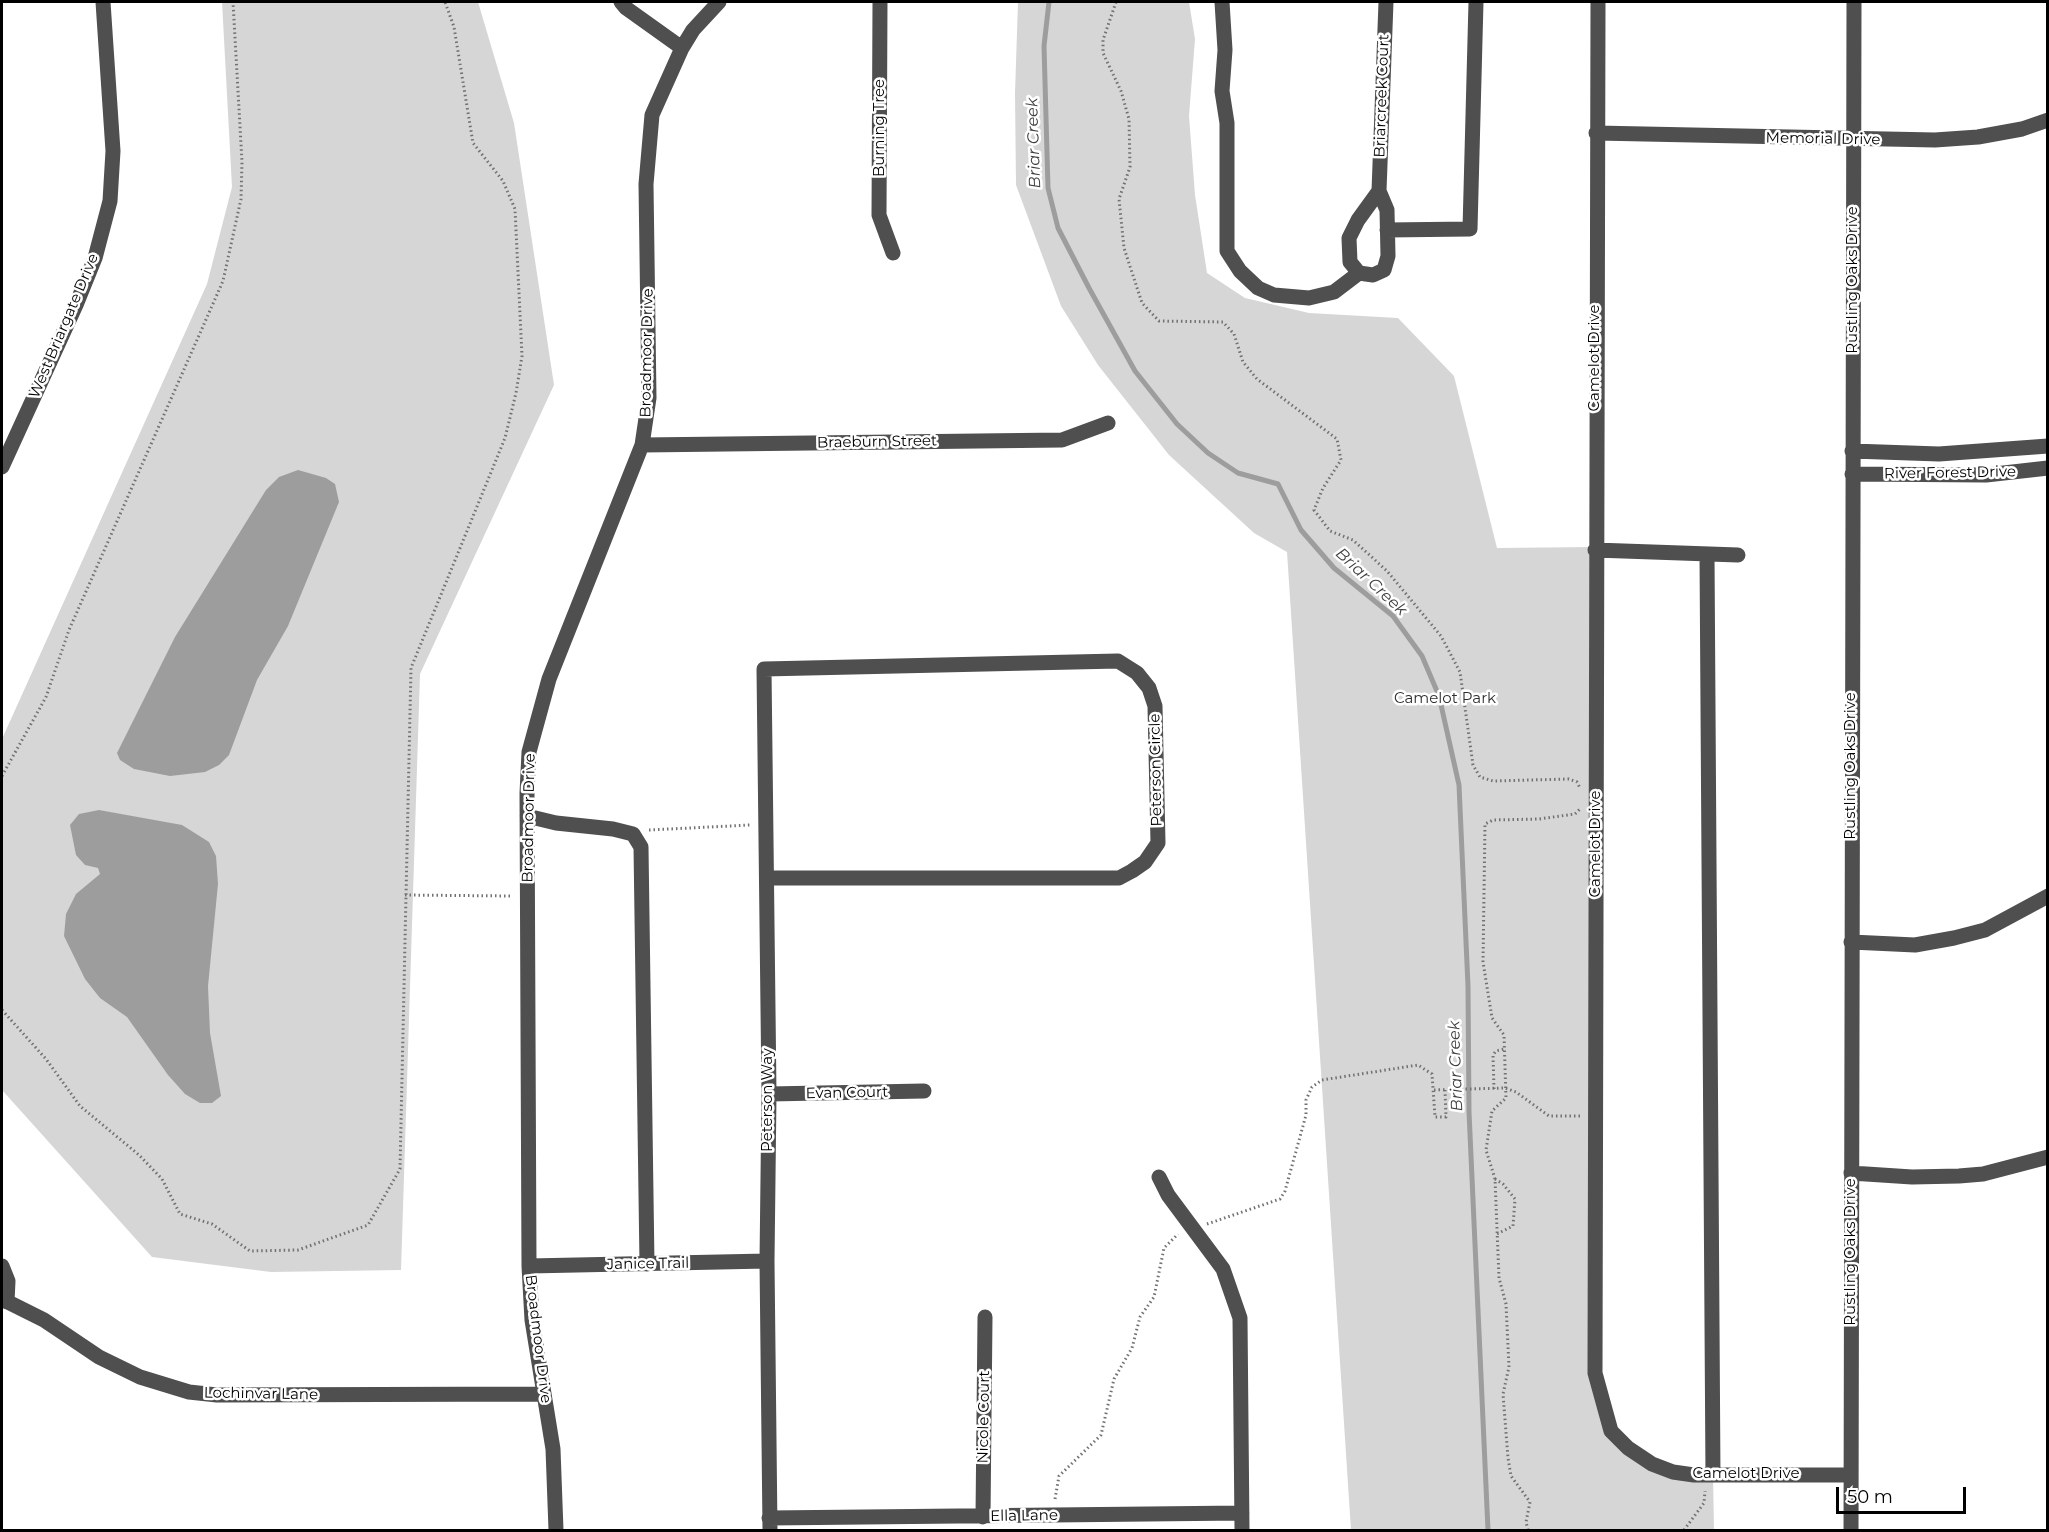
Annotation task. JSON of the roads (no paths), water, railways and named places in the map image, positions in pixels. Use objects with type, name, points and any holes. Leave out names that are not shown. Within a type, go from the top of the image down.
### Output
[{"type":"street","name":"West Briargate Drive","points":[[2,467],[76,305],[95,258],[111,201],[112,151],[103,2]]},
{"type":"street","points":[[621,2],[634,15],[682,48]]},
{"type":"street","name":"Broadmoor Drive","points":[[556,1530],[553,1449],[532,1320],[529,1266],[527,816],[529,752],[540,705],[642,445],[649,398],[646,184],[648,135],[660,93],[682,48],[693,30],[719,2]]},
{"type":"street","name":"Burning Tree","points":[[880,2],[879,215],[893,253]]},
{"type":"street","points":[[1221,2],[1225,50],[1222,92],[1227,123],[1227,251],[1240,271],[1258,288],[1274,295],[1309,298],[1334,292],[1359,273],[1350,262],[1349,238],[1358,220],[1379,191]]},
{"type":"street","name":"Briarcreek Court","points":[[1359,273],[1373,275],[1384,270],[1388,256],[1387,210],[1379,191],[1386,2]]},
{"type":"street","points":[[1387,230],[1470,229],[1476,2]]},
{"type":"street","name":"Camelot Drive","points":[[1598,2],[1595,550],[1597,1117],[1594,1373],[1602,1408],[1611,1431],[1628,1448],[1652,1464],[1673,1472],[1708,1475],[1851,1474]]},
{"type":"street","name":"Rustling Oaks Drive","points":[[1851,1530],[1854,2]]},
{"type":"street","name":"Memorial Drive","points":[[1596,133],[1854,140],[1978,137],[2022,129],[2048,120]]},
{"type":"street","name":"Braeburn Street","points":[[642,445],[1062,440],[1108,423]]},
{"type":"street","name":"River Forest Drive","points":[[1852,451],[1939,454],[2048,446]]},
{"type":"street","name":"River Forest Drive","points":[[1852,474],[1986,476],[2048,468]]},
{"type":"street","points":[[1595,550],[1738,555]]},
{"type":"street","points":[[1707,554],[1708,1475]]},
{"type":"street","name":"Peterson Circle","points":[[764,669],[1118,661],[1137,673],[1149,688],[1155,706],[1158,843],[1145,862],[1119,878],[766,878]]},
{"type":"street","name":"Peterson Way","points":[[764,669],[769,1094],[767,1261],[770,1524]]},
{"type":"street","points":[[527,816],[556,823],[614,829],[633,834],[641,847],[647,1264]]},
{"type":"street","points":[[1851,942],[1915,945],[1954,938],[1985,930],[2048,896]]},
{"type":"street","name":"Evan Court","points":[[769,1094],[924,1091]]},
{"type":"street","points":[[1851,1173],[1912,1177],[1959,1176],[1983,1174],[2048,1157]]},
{"type":"street","points":[[1159,1177],[1168,1195],[1223,1269],[1234,1294],[1240,1318],[1242,1530]]},
{"type":"street","name":"Janice Trail","points":[[529,1266],[767,1261]]},
{"type":"street","points":[[2,1266],[8,1281],[4,1300]]},
{"type":"street","name":"Lochinvar Lane","points":[[4,1300],[44,1320],[99,1357],[140,1377],[189,1392],[217,1395],[544,1394]]},
{"type":"street","name":"Nicole Court","points":[[983,1517],[985,1317]]},
{"type":"street","name":"Ella Lane","points":[[770,1524],[983,1517],[1242,1513]]},
{"type":"waterway","name":"Briar Creek","points":[[1049,2],[1044,46],[1048,188],[1058,228],[1135,371],[1177,424],[1208,453],[1238,473],[1278,484],[1301,530],[1334,568],[1393,616],[1422,656],[1439,696],[1459,785],[1468,986],[1469,1112],[1488,1530]]},
{"type":"park label","name":"Camelot Park","points":[[1445,699]]}]
